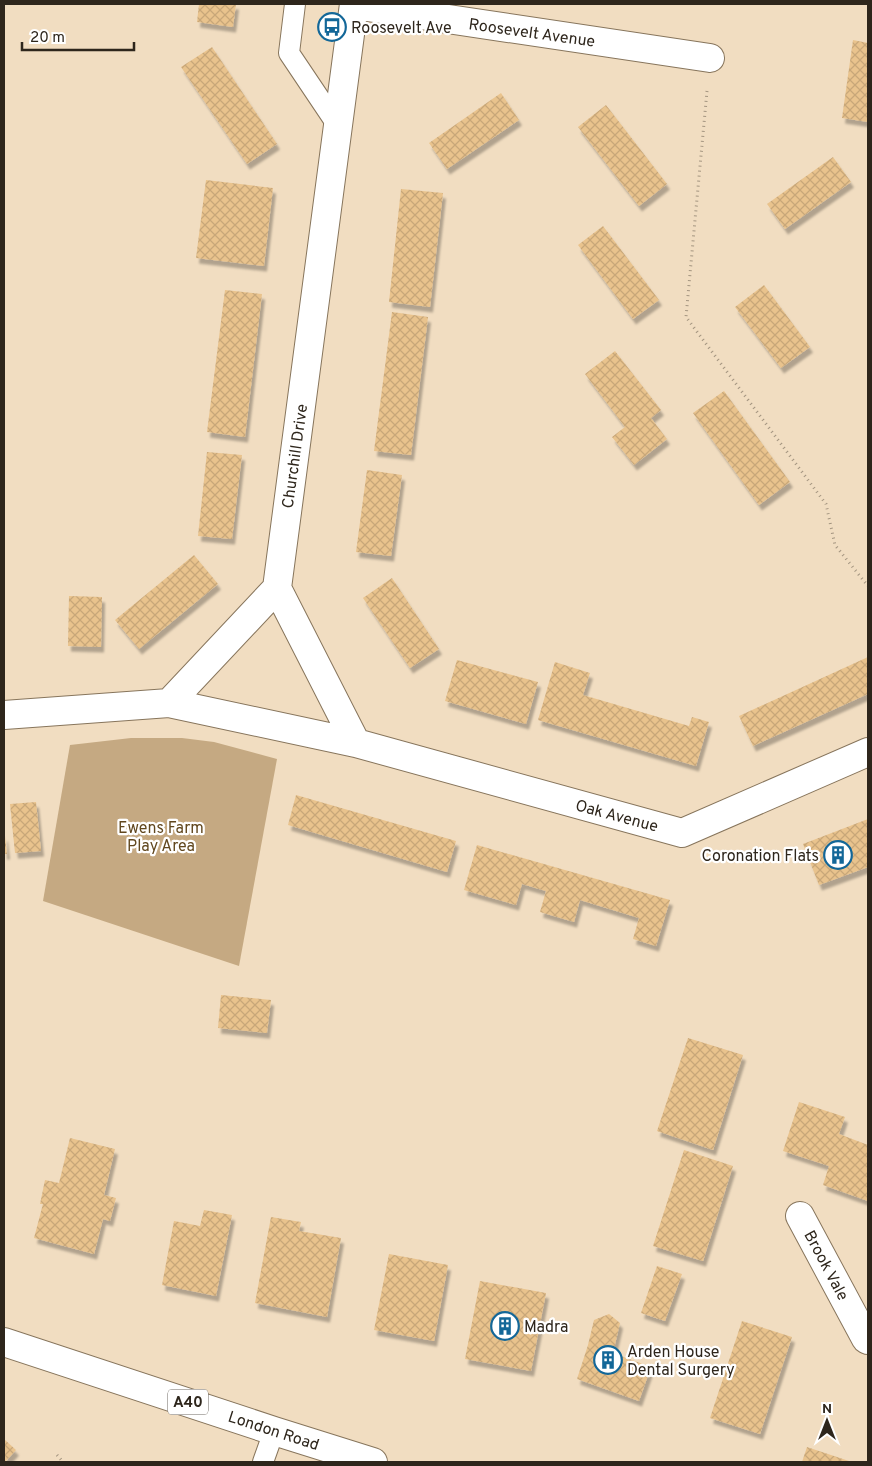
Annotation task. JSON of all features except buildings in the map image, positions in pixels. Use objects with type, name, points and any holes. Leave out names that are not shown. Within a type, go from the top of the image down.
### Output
[{"type":"main road","name":"Churchill Drive","points":[[277,588],[354,4]]},
{"type":"main road","name":"Roosevelt Avenue","points":[[354,4],[710,58]]},
{"type":"main road","points":[[4,715],[169,703],[277,588],[356,743]]},
{"type":"main road","name":"Oak Avenue","points":[[169,703],[356,743],[682,833],[868,752]]},
{"type":"main road","name":"Brook Vale","points":[[800,1216],[868,1340]]},
{"type":"main road","name":"London Road","points":[[4,1342],[373,1462]]},
{"type":"lane","points":[[295,4],[289,53],[338,126]]},
{"type":"lane","points":[[263,1462],[274,1431]]},
{"type":"path","points":[[710,58],[686,317],[826,504],[835,545],[868,586]]},
{"type":"path","points":[[57,1455],[63,1462]]},
{"type":"green space","name":"Ewens Farm Play Area","points":[[131,738],[182,738],[214,742],[277,759],[239,966],[43,901],[70,745]]},
{"type":"place","name":"Roosevelt Ave","points":[[332,27]]},
{"type":"place","name":"Coronation Flats","points":[[838,855]]},
{"type":"place","name":"Madra","points":[[505,1326]]},
{"type":"place","name":"Arden House Dental Surgery","points":[[608,1360]]}]
